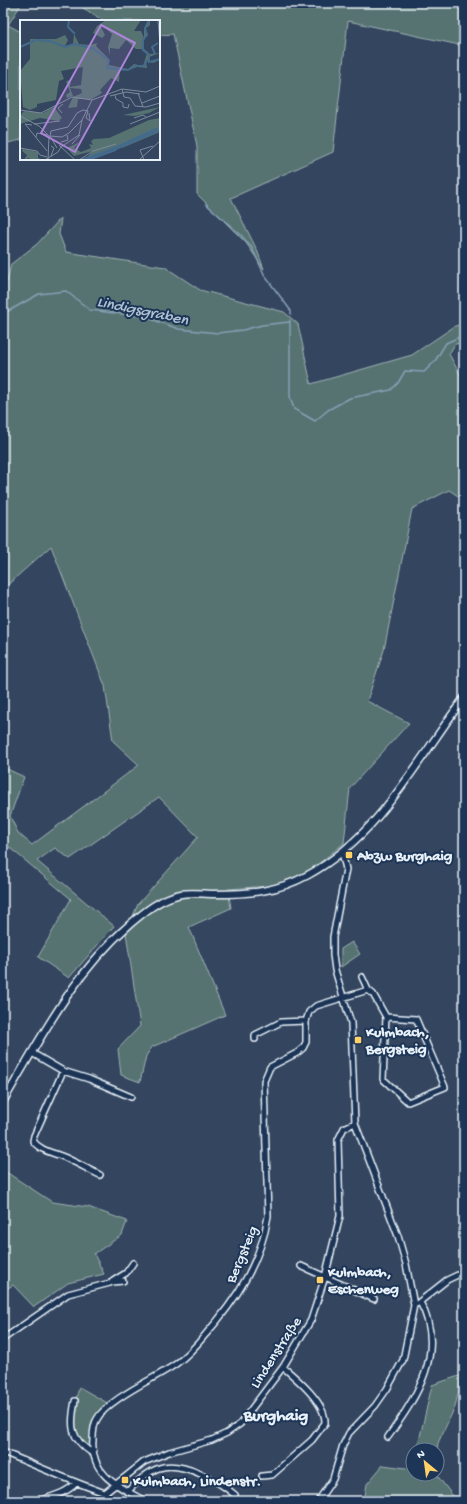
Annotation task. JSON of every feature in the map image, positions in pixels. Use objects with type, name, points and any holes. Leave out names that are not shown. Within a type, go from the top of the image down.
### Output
[{"type":"street","points":[[3,1102],[56,1011],[71,990],[109,942],[142,913],[165,899],[182,894],[251,893],[281,888],[309,875],[342,853],[376,820],[464,698]]},
{"type":"street","points":[[318,1501],[333,1479],[343,1445],[349,1433],[375,1406],[387,1389],[403,1360],[414,1305],[408,1270],[398,1236],[355,1123],[351,1023],[345,998],[335,970],[333,955],[333,937],[346,869],[342,853]]},
{"type":"street","points":[[362,977],[368,990],[373,994],[386,1017],[383,1079],[408,1102],[444,1087],[416,1019],[386,1017]]},
{"type":"street","points":[[255,1039],[255,1036],[281,1022],[306,1021],[309,1012],[316,1006],[368,990]]},
{"type":"street","name":"Bergsteig","points":[[92,1453],[94,1427],[100,1414],[123,1397],[176,1364],[189,1352],[222,1315],[249,1274],[265,1236],[268,1216],[264,1080],[270,1067],[297,1053],[303,1048],[306,1042],[306,1021]]},
{"type":"street","points":[[32,1053],[63,1071],[89,1079],[131,1097]]},
{"type":"street","points":[[63,1071],[33,1141],[36,1145],[48,1152],[64,1157],[100,1175]]},
{"type":"street","name":"Lindenstraße","points":[[105,1493],[152,1458],[212,1440],[227,1433],[240,1424],[283,1367],[300,1341],[311,1320],[325,1277],[340,1216],[338,1140],[344,1128],[355,1123]]},
{"type":"street","points":[[110,1283],[126,1273],[133,1263]]},
{"type":"street","points":[[301,1266],[374,1298]]},
{"type":"street","points":[[414,1305],[420,1302],[446,1280],[464,1272]]},
{"type":"street","points":[[3,1339],[68,1294],[123,1281]]},
{"type":"street","points":[[388,1437],[408,1411],[425,1376],[430,1356],[431,1329],[420,1302]]},
{"type":"street","points":[[262,1476],[272,1475],[312,1440],[325,1423],[324,1410],[319,1403],[298,1380],[283,1367]]},
{"type":"street","points":[[75,1401],[73,1414],[74,1433],[78,1442],[92,1453],[104,1475],[114,1485],[145,1501]]},
{"type":"street","points":[[3,1452],[65,1477],[76,1483],[105,1493],[101,1501]]},
{"type":"street","points":[[128,1492],[139,1480],[152,1471],[169,1466],[197,1473],[225,1486],[235,1495]]},
{"type":"street","points":[[38,1501],[73,1487],[76,1483]]},
{"type":"green space","points":[[3,3],[22,3],[8,25],[20,31],[20,140],[3,144]]},
{"type":"green space","points":[[64,3],[464,3],[464,46],[348,21],[333,152],[231,198],[257,250],[264,269],[246,243],[197,194],[197,146],[173,34],[160,35],[160,20],[102,20],[80,6]]},
{"type":"green space","points":[[61,218],[59,234],[66,252],[165,267],[200,290],[284,312],[298,324],[311,384],[412,355],[455,326],[464,324],[464,343],[455,344],[449,354],[464,382],[464,500],[449,490],[412,509],[384,650],[367,701],[409,723],[350,788],[344,843],[311,870],[282,885],[228,889],[231,908],[189,927],[225,1015],[152,1047],[146,1056],[140,1082],[121,1075],[118,1049],[140,1026],[126,933],[138,904],[198,837],[159,797],[70,859],[55,848],[37,861],[114,926],[69,978],[38,957],[71,899],[3,842],[3,770],[5,768],[24,777],[10,816],[18,833],[32,845],[139,765],[113,741],[105,686],[51,546],[3,589],[3,283],[7,282],[11,264],[37,244]]},
{"type":"green space","points":[[352,942],[360,954],[341,967],[341,949]]},
{"type":"green space","points":[[3,1170],[52,1202],[88,1207],[127,1221],[122,1235],[94,1254],[104,1274],[68,1283],[34,1307],[13,1285],[3,1291]]},
{"type":"green space","points":[[462,1375],[455,1407],[438,1442],[419,1442],[432,1385]]},
{"type":"green space","points":[[79,1387],[111,1405],[96,1420],[92,1453],[78,1442],[73,1427]]},
{"type":"green space","points":[[383,1465],[405,1468],[405,1482],[442,1482],[453,1496],[464,1497],[464,1501],[364,1501],[367,1484]]},
{"type":"waterway","points":[[206,204],[240,234],[252,248],[265,276],[291,311],[291,314]]},
{"type":"waterway","name":"Lindigsgraben","points":[[3,314],[39,294],[66,291],[90,310],[145,317],[179,329],[218,333],[243,330],[262,325],[290,322]]},
{"type":"waterway","points":[[290,320],[290,397],[294,409],[315,421],[328,410],[350,398],[391,390],[398,383],[405,371],[424,372],[435,361],[446,343],[464,335]]},
{"type":"place","name":"Abzw Burghaig","points":[[349,855]]},
{"type":"place","name":"Kulmbach, Bergsteig","points":[[358,1040]]},
{"type":"place","name":"Kulmbach, Eschenweg","points":[[320,1280]]},
{"type":"place","name":"Kulmbach, Lindenstr.","points":[[125,1480]]},
{"type":"district","name":"Burghaig","points":[[276,1414]]}]
